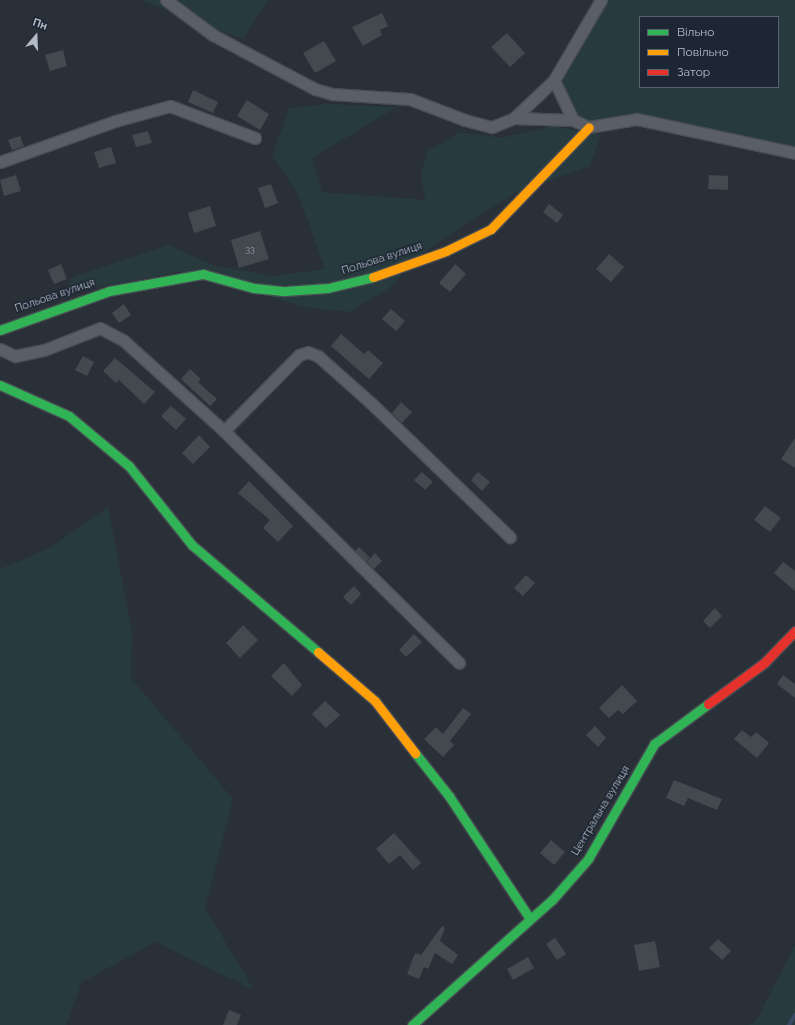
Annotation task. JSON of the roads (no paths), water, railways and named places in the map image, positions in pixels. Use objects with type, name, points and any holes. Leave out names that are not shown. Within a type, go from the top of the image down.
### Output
[{"type":"street","points":[[166,0],[213,35],[315,89],[352,98],[410,99],[465,120],[492,127],[514,118],[554,80],[601,0]]},
{"type":"street","points":[[554,80],[573,120]]},
{"type":"street","points":[[0,162],[115,121],[170,106],[254,138]]},
{"type":"street","points":[[514,118],[573,120],[589,127],[637,119],[795,153]]},
{"type":"street","name":"Польова вулиця","points":[[0,330],[109,291],[203,274],[254,288],[285,291],[328,288],[365,280],[446,251],[491,229],[589,127]]},
{"type":"street","points":[[0,350],[15,356],[44,350],[100,328],[123,340],[224,431],[459,663]]},
{"type":"street","points":[[224,431],[299,355],[308,352],[318,356],[371,404],[510,537]]},
{"type":"street","points":[[0,386],[69,416],[129,466],[192,545],[376,701],[449,796],[530,918]]},
{"type":"street","name":"Центральна вулиця","points":[[412,1025],[530,918],[552,900],[588,859],[654,744],[764,663],[795,631]]},
{"type":"waterway","points":[[789,1025],[795,1015]]}]
